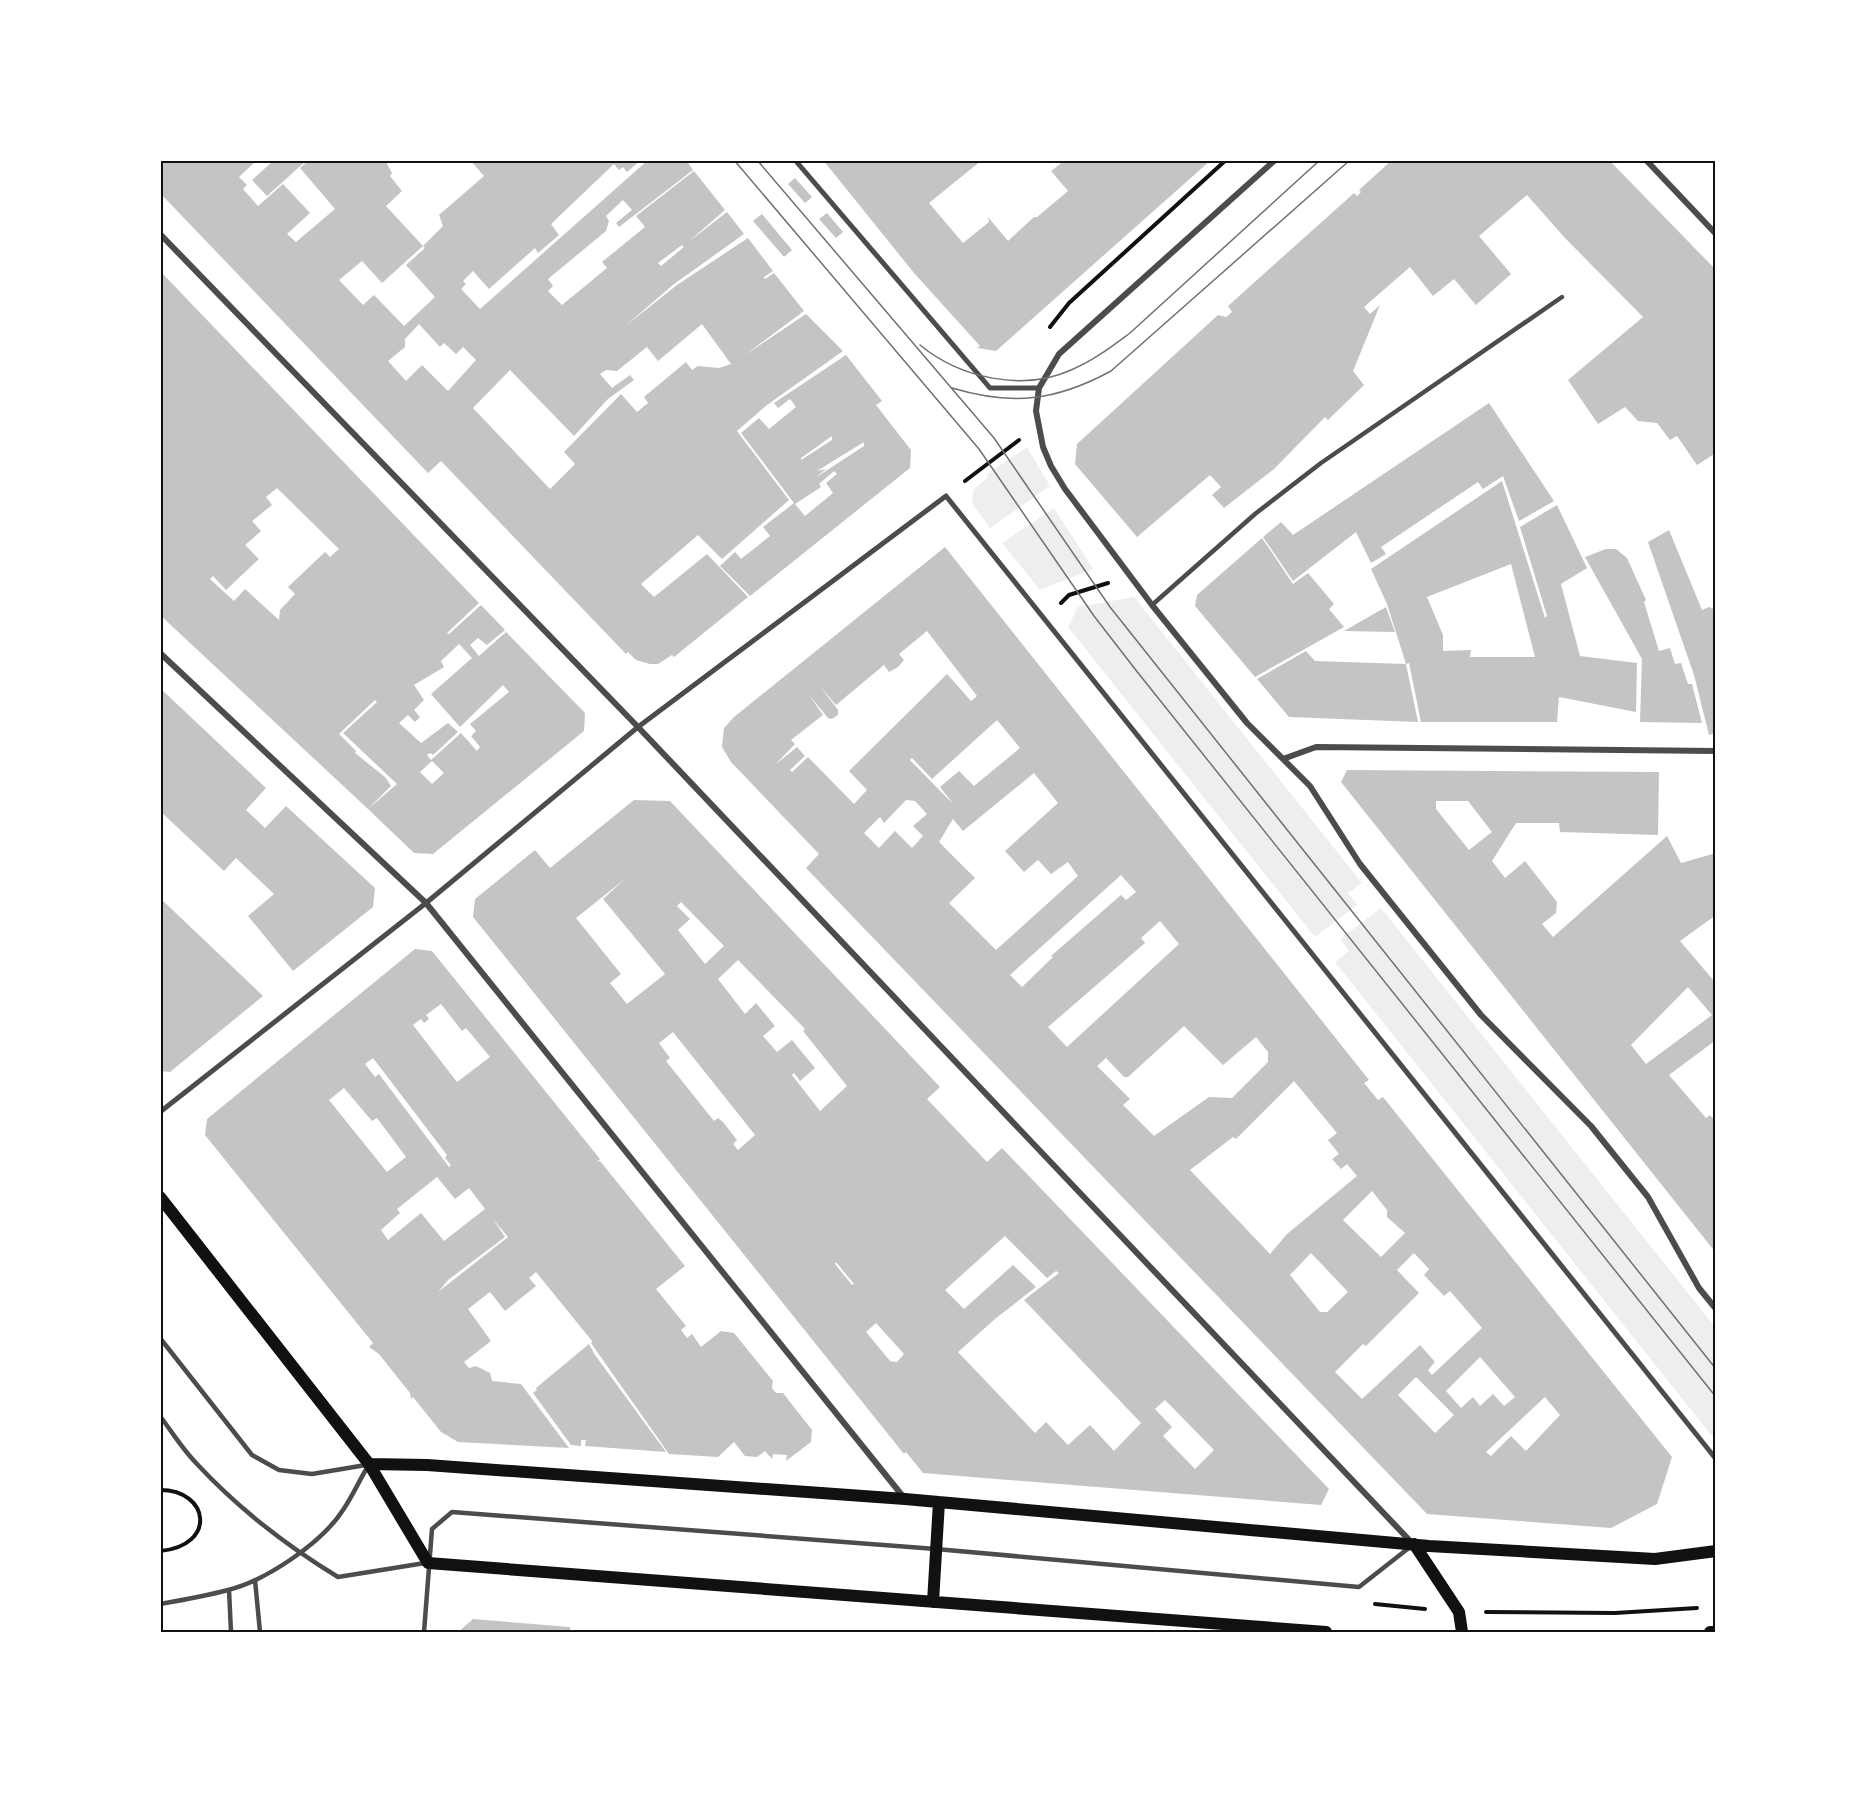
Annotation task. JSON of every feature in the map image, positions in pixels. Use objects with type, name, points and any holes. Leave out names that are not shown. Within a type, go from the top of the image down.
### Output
[{"type":"main road","points":[[160,1197],[369,1464],[428,1563],[1326,1632]]},
{"type":"main road","points":[[369,1464],[427,1465],[905,1499],[1414,1544],[1656,1559],[1716,1551]]},
{"type":"main road","points":[[933,1602],[939,1502]]},
{"type":"main road","points":[[1414,1544],[1458,1612],[1462,1632]]},
{"type":"main road","points":[[1710,1632],[1716,1632]]},
{"type":"street","points":[[795,160],[990,388],[1039,388]]},
{"type":"street","points":[[1275,160],[1059,354],[1039,388],[1036,411],[1043,447],[1051,466],[1152,604],[1247,723],[1310,786],[1360,864],[1481,1015],[1592,1126],[1648,1197],[1699,1288],[1716,1309]]},
{"type":"street","points":[[1646,160],[1716,234]]},
{"type":"street","points":[[160,234],[638,727],[1414,1544]]},
{"type":"street","points":[[160,1112],[426,903],[638,727],[946,496],[1716,1459]]},
{"type":"street","points":[[160,654],[426,903],[905,1499]]},
{"type":"street","points":[[1283,759],[1316,747],[1716,751]]},
{"type":"lane","points":[[1152,604],[1255,514],[1321,464],[1562,297]]},
{"type":"lane","points":[[160,1338],[252,1455],[279,1470],[312,1473],[369,1464]]},
{"type":"lane","points":[[160,1416],[195,1463],[243,1509],[283,1538],[298,1553],[338,1577],[428,1563]]},
{"type":"lane","points":[[160,1604],[229,1590],[255,1580],[298,1553],[325,1532],[343,1511],[369,1464]]},
{"type":"lane","points":[[424,1632],[432,1528],[452,1512],[936,1549],[1359,1587],[1414,1544]]},
{"type":"lane","points":[[255,1580],[261,1632]]},
{"type":"lane","points":[[229,1590],[231,1632]]},
{"type":"path","points":[[946,496],[1018,440]]},
{"type":"path","points":[[1045,619],[1069,595],[1132,577]]},
{"type":"path","points":[[160,1490],[176,1490],[187,1496],[200,1515],[200,1529],[191,1543],[177,1550],[160,1551]]},
{"type":"shaded area","points":[[1027,447],[1050,486],[990,528],[972,503],[973,490],[988,477],[987,474]]},
{"type":"shaded area","points":[[1054,508],[1093,569],[1040,590],[1002,543]]},
{"type":"shaded area","points":[[1134,597],[1362,883],[1348,893],[1357,905],[1315,937],[1068,627],[1078,607]]},
{"type":"shaded area","points":[[1381,908],[1715,1327],[1715,1440],[1335,962],[1349,951],[1340,939]]},
{"type":"building","points":[[160,160],[257,160],[239,177],[247,185],[243,189],[258,206],[283,184],[310,213],[287,234],[296,242],[335,209],[300,168],[309,160],[385,160],[392,173],[390,176],[402,191],[386,206],[423,246],[443,226],[439,215],[484,176],[470,160],[641,160],[627,172],[623,167],[619,170],[614,164],[551,224],[559,235],[538,253],[535,248],[489,289],[473,271],[463,281],[466,284],[461,289],[480,309],[648,160],[686,160],[693,170],[619,227],[616,223],[632,210],[623,200],[606,216],[609,221],[606,231],[548,279],[553,286],[548,291],[562,305],[607,268],[602,262],[645,227],[636,216],[694,171],[725,210],[687,243],[727,212],[744,234],[674,284],[623,328],[677,285],[748,238],[773,271],[764,277],[765,279],[774,273],[804,311],[745,355],[806,314],[843,351],[767,405],[737,431],[789,500],[722,559],[698,535],[641,584],[654,597],[707,554],[748,597],[674,657],[672,655],[658,664],[650,664],[636,660],[628,652],[626,654],[441,461],[428,473],[160,193]],"holes":[[[682,245],[684,247],[661,266],[658,263]],[[423,246],[425,248],[406,265],[435,297],[404,326],[374,295],[363,305],[339,280],[362,261],[382,283]],[[419,324],[440,347],[444,343],[456,354],[463,347],[476,360],[448,391],[422,365],[406,381],[388,361],[405,347],[405,339]],[[702,324],[731,364],[719,368],[698,366],[692,370],[686,362],[644,397],[648,403],[637,412],[621,394],[564,452],[575,464],[550,489],[473,408],[510,370],[574,436],[608,399],[634,380],[630,375],[612,388],[600,374],[606,370],[617,371],[647,347],[658,361]]]},
{"type":"building","points":[[274,160],[307,160],[267,196],[252,180]]},
{"type":"building","points":[[823,160],[982,160],[929,203],[963,243],[989,222],[988,217],[1008,241],[1068,191],[1051,171],[1065,160],[1211,160],[996,351],[977,348],[980,346],[914,273]]},
{"type":"building","points":[[1392,160],[1609,160],[1716,270],[1716,453],[1697,465],[1677,436],[1670,440],[1657,423],[1638,421],[1625,407],[1598,424],[1568,380],[1643,317],[1565,238],[1527,195],[1479,236],[1511,274],[1476,305],[1454,279],[1433,296],[1410,267],[1364,307],[1370,314],[1380,305],[1353,371],[1364,385],[1328,420],[1325,417],[1274,469],[1224,508],[1212,495],[1221,487],[1210,475],[1137,537],[1075,464],[1077,444],[1218,315],[1226,317],[1232,312],[1228,306],[1354,193],[1357,196],[1361,192],[1359,190]]},
{"type":"building","points":[[795,178],[812,197],[805,203],[788,184]]},
{"type":"building","points":[[827,213],[843,232],[836,238],[819,219]]},
{"type":"building","points":[[762,214],[792,250],[784,257],[753,221]]},
{"type":"building","points":[[160,271],[479,603],[447,633],[449,634],[481,605],[505,630],[487,645],[478,638],[470,645],[479,656],[506,632],[585,713],[584,731],[433,854],[414,853],[160,615]],"holes":[[[277,488],[339,549],[330,557],[325,552],[288,587],[295,594],[280,610],[279,620],[245,589],[234,601],[210,579],[213,576],[226,590],[259,559],[245,545],[261,531],[252,521],[272,505],[266,497]],[[459,644],[472,658],[431,694],[460,727],[503,685],[509,692],[470,724],[476,731],[471,736],[480,747],[477,751],[461,733],[431,760],[427,755],[430,753],[433,755],[458,732],[448,723],[421,743],[399,723],[408,715],[415,722],[420,717],[414,710],[424,700],[414,685],[444,667],[441,661]],[[375,700],[377,702],[343,733],[397,784],[368,809],[391,786],[385,777],[355,753],[356,751],[339,734]],[[432,761],[444,773],[432,784],[420,772]]]},
{"type":"building","points":[[846,355],[882,401],[876,405],[911,450],[910,468],[750,596],[720,566],[735,552],[741,559],[770,536],[763,527],[794,503],[741,433],[759,418],[769,429],[796,407],[790,399],[778,408],[774,403]],"holes":[[[832,436],[832,440],[801,460],[801,458]],[[864,442],[864,446],[815,478],[826,469],[817,471]],[[834,471],[837,474],[826,483],[833,493],[805,516],[795,504],[821,487],[819,484]]]},
{"type":"building","points":[[1489,403],[1554,501],[1519,521],[1503,476],[1483,489],[1478,482],[1381,547],[1386,554],[1371,563],[1356,532],[1293,581],[1263,537],[1281,522],[1293,535]]},
{"type":"building","points":[[1502,481],[1545,618],[1547,616],[1520,527],[1557,505],[1587,568],[1561,584],[1580,656],[1637,663],[1636,712],[1559,697],[1557,722],[1421,722],[1409,663],[1406,664],[1387,604],[1371,569]],"holes":[[[1511,564],[1535,657],[1470,657],[1471,650],[1443,651],[1443,635],[1427,597]]]},
{"type":"building","points":[[1669,530],[1702,610],[1709,607],[1716,610],[1716,733],[1709,735],[1694,675],[1648,542]]},
{"type":"building","points":[[1262,538],[1293,584],[1308,573],[1334,604],[1329,609],[1344,627],[1255,677],[1195,606],[1197,595]]},
{"type":"building","points":[[945,547],[1369,1080],[1364,1083],[1378,1100],[1383,1097],[1672,1457],[1657,1504],[1611,1528],[1427,1514],[806,868],[819,854],[731,762],[722,747],[724,728],[734,717]],"holes":[[[927,631],[977,696],[971,701],[947,674],[849,771],[867,790],[854,804],[808,757],[792,772],[790,770],[805,756],[797,747],[775,765],[795,744],[791,740],[823,715],[809,695],[828,718],[832,719],[838,715],[838,710],[820,686],[836,705],[884,665],[889,672],[904,660],[899,654]],[[997,720],[1020,748],[974,786],[959,771],[940,787],[954,805],[910,760],[912,758],[932,779]],[[1034,773],[1058,803],[1005,851],[1024,872],[1038,860],[1051,874],[1068,862],[1078,876],[996,950],[949,903],[975,878],[939,842],[953,819],[963,831]],[[906,800],[915,801],[927,814],[913,826],[923,836],[912,848],[895,831],[879,848],[864,833],[880,817],[884,823]],[[1121,875],[1136,892],[1126,900],[1121,895],[1051,956],[1053,957],[1022,987],[1010,975]],[[1160,921],[1179,944],[1067,1047],[1048,1027],[1145,943],[1141,938]],[[1184,1026],[1223,1065],[1256,1037],[1268,1052],[1268,1062],[1232,1098],[1209,1097],[1154,1136],[1123,1105],[1130,1099],[1097,1066],[1106,1058],[1124,1077],[1128,1077]],[[1294,1081],[1337,1133],[1328,1140],[1339,1154],[1332,1159],[1341,1169],[1347,1164],[1357,1176],[1287,1234],[1270,1254],[1190,1170],[1233,1137],[1236,1139]],[[1372,1191],[1387,1210],[1387,1217],[1405,1233],[1381,1257],[1343,1220]],[[1311,1253],[1348,1292],[1327,1312],[1320,1312],[1290,1275]],[[1414,1253],[1429,1269],[1424,1275],[1444,1296],[1450,1291],[1482,1328],[1432,1375],[1428,1370],[1435,1362],[1420,1345],[1362,1399],[1335,1372],[1363,1344],[1366,1346],[1419,1293],[1397,1270]],[[1480,1357],[1515,1397],[1504,1406],[1493,1394],[1480,1406],[1473,1397],[1461,1408],[1446,1391]],[[1416,1377],[1454,1415],[1435,1433],[1398,1395]],[[1545,1397],[1560,1415],[1526,1451],[1511,1436],[1491,1456],[1486,1452]]]},
{"type":"building","points":[[1606,549],[1616,549],[1627,558],[1646,600],[1644,602],[1659,651],[1670,648],[1675,664],[1681,663],[1688,684],[1692,684],[1702,723],[1640,722],[1642,659],[1585,557]]},
{"type":"building","points":[[1386,607],[1395,632],[1344,631]]},
{"type":"building","points":[[1306,651],[1315,661],[1406,664],[1418,722],[1289,717],[1257,679]]},
{"type":"building","points":[[160,688],[266,788],[246,810],[265,828],[286,806],[375,888],[373,907],[293,971],[248,916],[274,894],[236,858],[224,871],[160,811]]},
{"type":"building","points":[[1347,770],[1659,772],[1658,835],[1560,832],[1559,823],[1516,823],[1492,861],[1505,878],[1525,861],[1557,902],[1556,913],[1542,924],[1553,937],[1667,836],[1681,863],[1716,853],[1716,915],[1680,941],[1714,981],[1716,980],[1716,1040],[1669,1075],[1706,1118],[1710,1115],[1716,1122],[1716,1253],[1341,782]],"holes":[[[1436,801],[1468,801],[1492,832],[1469,850],[1436,809]],[[1688,987],[1712,1015],[1646,1064],[1631,1045]]]},
{"type":"building","points":[[634,800],[670,801],[940,1087],[927,1099],[987,1162],[1002,1148],[1329,1489],[1321,1505],[923,1473],[906,1452],[904,1454],[473,917],[475,899],[535,850],[550,868]],"holes":[[[625,879],[603,899],[665,974],[627,1004],[610,983],[621,974],[576,918]],[[681,902],[724,946],[705,964],[678,930],[690,919],[677,906]],[[738,960],[805,1029],[803,1031],[847,1086],[820,1111],[792,1075],[794,1073],[800,1081],[815,1068],[792,1040],[777,1052],[763,1036],[775,1026],[756,1003],[745,1014],[718,979]],[[673,1032],[755,1135],[738,1150],[733,1144],[737,1140],[723,1122],[718,1118],[714,1121],[666,1061],[670,1058],[659,1043]],[[1005,1236],[1047,1278],[1056,1271],[1059,1273],[1024,1300],[1141,1423],[1114,1451],[1090,1425],[1068,1445],[1046,1422],[1035,1433],[958,1352],[1036,1287],[1013,1265],[964,1309],[945,1290]],[[836,1262],[854,1284],[852,1285],[835,1264]],[[876,1323],[904,1354],[897,1362],[890,1361],[866,1332]],[[1165,1400],[1214,1450],[1195,1469],[1163,1436],[1172,1427],[1155,1409]]]},
{"type":"building","points":[[160,898],[263,996],[170,1072],[160,1071]]},
{"type":"building","points":[[415,949],[432,951],[600,1159],[597,1162],[600,1161],[685,1266],[656,1289],[686,1326],[681,1330],[687,1338],[692,1334],[701,1347],[721,1331],[734,1333],[773,1381],[772,1388],[776,1393],[783,1393],[812,1430],[811,1442],[786,1461],[787,1455],[773,1454],[772,1459],[765,1451],[757,1457],[745,1456],[734,1442],[718,1457],[669,1454],[591,1343],[592,1341],[536,1272],[529,1278],[536,1286],[505,1311],[490,1292],[468,1309],[491,1341],[464,1362],[469,1368],[476,1366],[490,1373],[492,1381],[521,1384],[569,1448],[458,1442],[441,1432],[413,1397],[411,1399],[410,1393],[379,1354],[369,1347],[373,1343],[205,1135],[207,1119]],"holes":[[[441,1004],[462,1031],[466,1028],[490,1057],[457,1082],[413,1025],[421,1019],[424,1023],[429,1019],[426,1015]],[[373,1058],[447,1155],[445,1158],[451,1165],[449,1167],[379,1074],[375,1077],[365,1064]],[[344,1088],[372,1121],[377,1118],[406,1157],[387,1172],[329,1100]],[[437,1177],[455,1199],[469,1188],[485,1209],[444,1241],[421,1213],[388,1240],[381,1230],[400,1213],[397,1209]],[[493,1219],[508,1237],[438,1292],[448,1280],[505,1237]]]},
{"type":"building","points":[[589,1344],[666,1452],[585,1446],[586,1440],[581,1440],[581,1446],[571,1445],[533,1393]]},
{"type":"building","points":[[473,1619],[570,1627],[571,1632],[458,1632]]},
{"type":"tram line","points":[[734,160],[979,449],[1094,616],[1135,669],[1716,1397]]},
{"type":"tram line","points":[[757,160],[994,438],[1110,607],[1716,1369]]},
{"type":"tram line","points":[[920,345],[954,366],[993,378],[1033,380],[1052,377],[1071,370],[1102,353],[1130,333],[1320,160]]},
{"type":"tram line","points":[[952,388],[994,397],[1033,398],[1071,389],[1111,371],[1350,160]]}]
